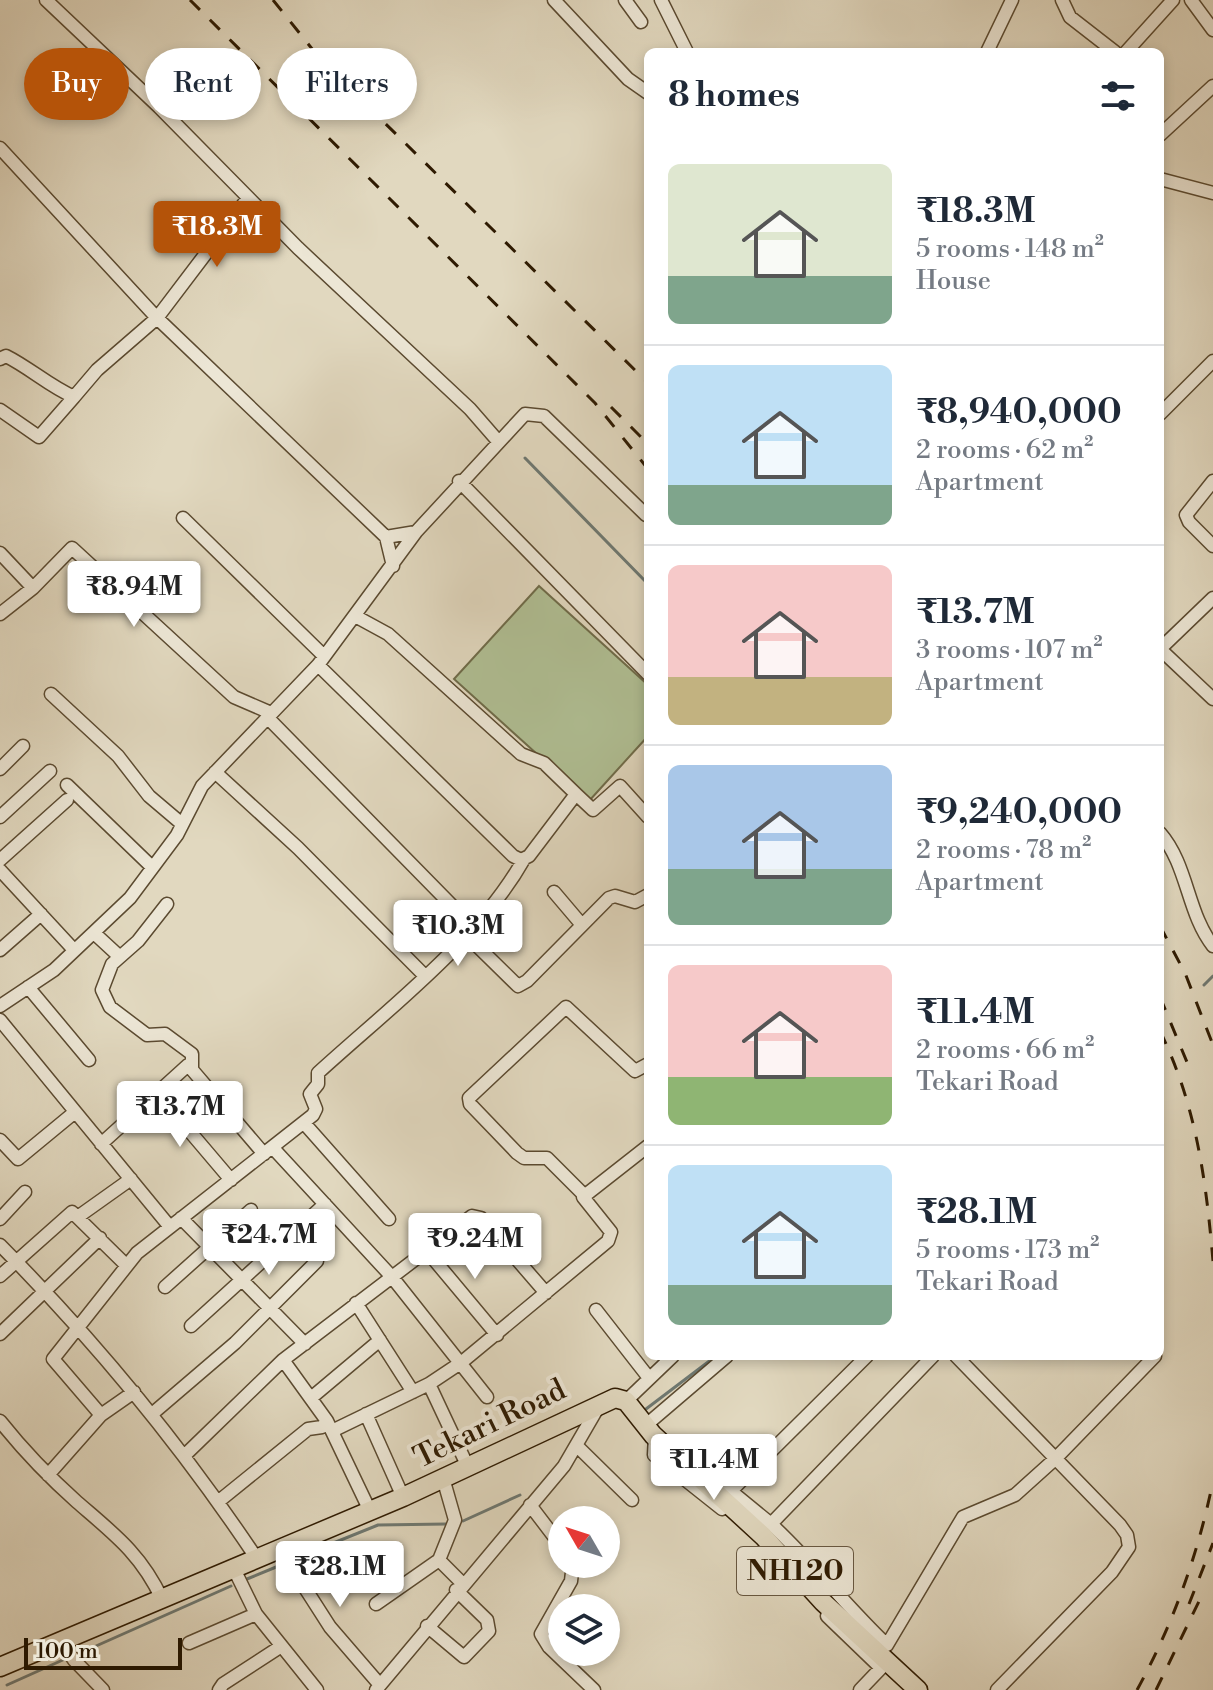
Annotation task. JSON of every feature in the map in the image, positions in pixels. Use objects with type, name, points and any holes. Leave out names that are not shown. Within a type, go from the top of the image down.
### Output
[{"type":"highway","name":"Tekari Road","points":[[0,1667],[403,1497],[601,1402],[615,1398],[626,1401]]},
{"type":"highway","name":"NH120","points":[[626,1401],[649,1431],[780,1552],[823,1602],[918,1690]]},
{"type":"street","points":[[46,0],[470,409],[497,440]]},
{"type":"street","points":[[554,0],[628,79],[644,90]]},
{"type":"street","points":[[625,0],[641,22]]},
{"type":"street","points":[[661,0],[685,48]]},
{"type":"street","points":[[989,48],[1012,0]]},
{"type":"street","points":[[1062,0],[1070,17],[1110,48]]},
{"type":"street","points":[[1130,48],[1173,0]]},
{"type":"street","points":[[1191,0],[1213,30]]},
{"type":"street","points":[[1164,131],[1213,86]]},
{"type":"street","points":[[0,148],[157,318],[386,537],[393,566]]},
{"type":"street","points":[[1164,180],[1213,193]]},
{"type":"street","points":[[0,410],[39,437],[97,370],[157,318],[248,198]]},
{"type":"street","points":[[0,359],[6,356],[52,388],[74,397]]},
{"type":"street","points":[[1164,405],[1213,361]]},
{"type":"street","points":[[0,1006],[74,950],[130,898],[182,824],[202,786],[321,660],[416,532],[459,481],[525,414],[544,416],[644,513]]},
{"type":"street","points":[[459,481],[644,670]]},
{"type":"street","points":[[1213,481],[1186,515],[1213,546]]},
{"type":"street","points":[[183,518],[513,856],[524,859]]},
{"type":"street","points":[[386,537],[416,532]]},
{"type":"street","points":[[0,614],[33,588],[68,549],[73,549],[234,697],[269,715],[518,986],[527,981],[609,898],[615,896],[635,902],[644,897]]},
{"type":"street","points":[[0,553],[33,588]]},
{"type":"street","points":[[1164,645],[1213,598]]},
{"type":"street","points":[[355,616],[388,634],[521,754],[544,763],[593,810],[620,786],[644,813]]},
{"type":"street","points":[[1164,653],[1213,699]]},
{"type":"street","points":[[51,694],[118,756],[149,796],[182,824]]},
{"type":"street","points":[[0,769],[23,746]]},
{"type":"street","points":[[0,817],[50,771]]},
{"type":"street","points":[[215,772],[298,848],[425,976]]},
{"type":"street","points":[[67,785],[152,867]]},
{"type":"street","points":[[101,1415],[53,1359],[81,1328],[126,1265],[181,1218],[304,1123],[316,1109],[310,1094],[318,1084],[318,1073],[425,976],[469,930],[508,887],[524,859],[576,794]]},
{"type":"street","points":[[0,860],[67,800]]},
{"type":"street","points":[[1164,841],[1183,879],[1194,916],[1213,946]]},
{"type":"street","points":[[0,870],[74,950]]},
{"type":"street","points":[[554,892],[582,925]]},
{"type":"street","points":[[167,904],[104,980],[107,1004],[149,1037],[167,1035],[193,1055],[192,1067]]},
{"type":"street","points":[[0,950],[41,914]]},
{"type":"street","points":[[94,933],[120,957]]},
{"type":"street","points":[[28,987],[89,1060]]},
{"type":"street","points":[[584,1195],[547,1158],[521,1156],[470,1104],[469,1098],[566,1007],[635,1071],[644,1066]]},
{"type":"street","points":[[0,1020],[170,1227]]},
{"type":"street","points":[[101,1144],[185,1066],[192,1067],[392,1277],[487,1397]]},
{"type":"street","points":[[158,1094],[231,1180]]},
{"type":"street","points":[[0,1140],[18,1159],[75,1112]]},
{"type":"street","points":[[304,1123],[389,1219]]},
{"type":"street","points":[[219,1501],[308,1429],[330,1426],[366,1414],[413,1392],[462,1362],[497,1335],[612,1237],[583,1200],[584,1195],[644,1149]]},
{"type":"street","points":[[79,1216],[131,1179]]},
{"type":"street","points":[[0,1219],[25,1192]]},
{"type":"street","points":[[191,1326],[240,1278],[325,1204]]},
{"type":"street","points":[[165,1287],[251,1210]]},
{"type":"street","points":[[0,1276],[71,1213],[79,1216],[126,1265]]},
{"type":"street","points":[[185,1455],[283,1360],[476,1215],[546,1293]]},
{"type":"street","points":[[181,1218],[305,1344]]},
{"type":"street","points":[[0,1334],[100,1238]]},
{"type":"street","points":[[0,1245],[81,1328],[134,1392],[219,1501],[257,1559]]},
{"type":"street","points":[[426,1250],[497,1335]]},
{"type":"street","points":[[152,1414],[235,1343],[317,1261]]},
{"type":"street","points":[[356,1303],[413,1392]]},
{"type":"street","points":[[596,1310],[649,1378]]},
{"type":"street","points":[[311,1398],[380,1340]]},
{"type":"street","points":[[283,1360],[330,1426],[370,1511]]},
{"type":"street","points":[[626,1401],[669,1360]]},
{"type":"street","points":[[649,1431],[723,1360]]},
{"type":"street","points":[[850,1360],[857,1367]]},
{"type":"street","points":[[730,1492],[863,1360]]},
{"type":"street","points":[[771,1524],[929,1360]]},
{"type":"street","points":[[960,1360],[1120,1525],[1127,1535],[1129,1547],[1118,1566],[997,1690]]},
{"type":"street","points":[[649,1431],[677,1448],[771,1524],[817,1567],[860,1619],[887,1645],[963,1517],[1015,1495],[1055,1459],[1151,1360]]},
{"type":"street","points":[[429,1384],[468,1467]]},
{"type":"street","points":[[48,1475],[101,1415],[134,1392]]},
{"type":"street","points":[[280,1549],[330,1627],[378,1688],[578,1447],[601,1402]]},
{"type":"street","points":[[366,1414],[403,1497]]},
{"type":"street","points":[[0,1421],[48,1475],[126,1544],[147,1568],[162,1599]]},
{"type":"street","points":[[649,1431],[654,1455],[760,1541],[825,1615],[881,1668],[860,1690]]},
{"type":"street","points":[[578,1447],[632,1500]]},
{"type":"street","points":[[376,1604],[439,1560],[455,1520],[443,1478]]},
{"type":"street","points":[[536,1498],[548,1521]]},
{"type":"street","points":[[427,1626],[464,1657],[489,1631],[487,1620],[439,1560]]},
{"type":"street","points":[[234,1569],[256,1614],[313,1685],[297,1690]]},
{"type":"street","points":[[571,1578],[541,1634],[549,1647],[594,1690]]},
{"type":"street","points":[[189,1643],[256,1614]]},
{"type":"street","points":[[60,1640],[74,1660],[103,1690]]},
{"type":"street","points":[[219,1690],[235,1684],[280,1647]]},
{"type":"green space","points":[[539,586],[644,681],[644,740],[589,801],[454,679]]},
{"type":"waterway","points":[[525,458],[644,580]]},
{"type":"waterway","points":[[1204,985],[1213,976]]},
{"type":"waterway","points":[[646,1409],[711,1360]]},
{"type":"waterway","points":[[463,1521],[520,1495]]},
{"type":"waterway","points":[[296,1558],[378,1525],[446,1524]]},
{"type":"waterway","points":[[247,1579],[281,1565]]},
{"type":"waterway","points":[[78,1654],[231,1586]]},
{"type":"waterway","points":[[7,1685],[65,1659]]},
{"type":"railway","points":[[190,0],[595,403],[644,464]]},
{"type":"railway","points":[[273,0],[321,60],[644,379]]},
{"type":"railway","points":[[611,407],[644,440]]},
{"type":"railway","points":[[1164,934],[1185,973],[1213,1045]]},
{"type":"railway","points":[[1164,1007],[1189,1067]]},
{"type":"railway","points":[[1164,1040],[1191,1115],[1207,1201],[1213,1261]]},
{"type":"railway","points":[[1137,1690],[1183,1588],[1213,1481]]},
{"type":"railway","points":[[1189,1604],[1213,1543]]},
{"type":"railway","points":[[1156,1690],[1203,1593]]}]
